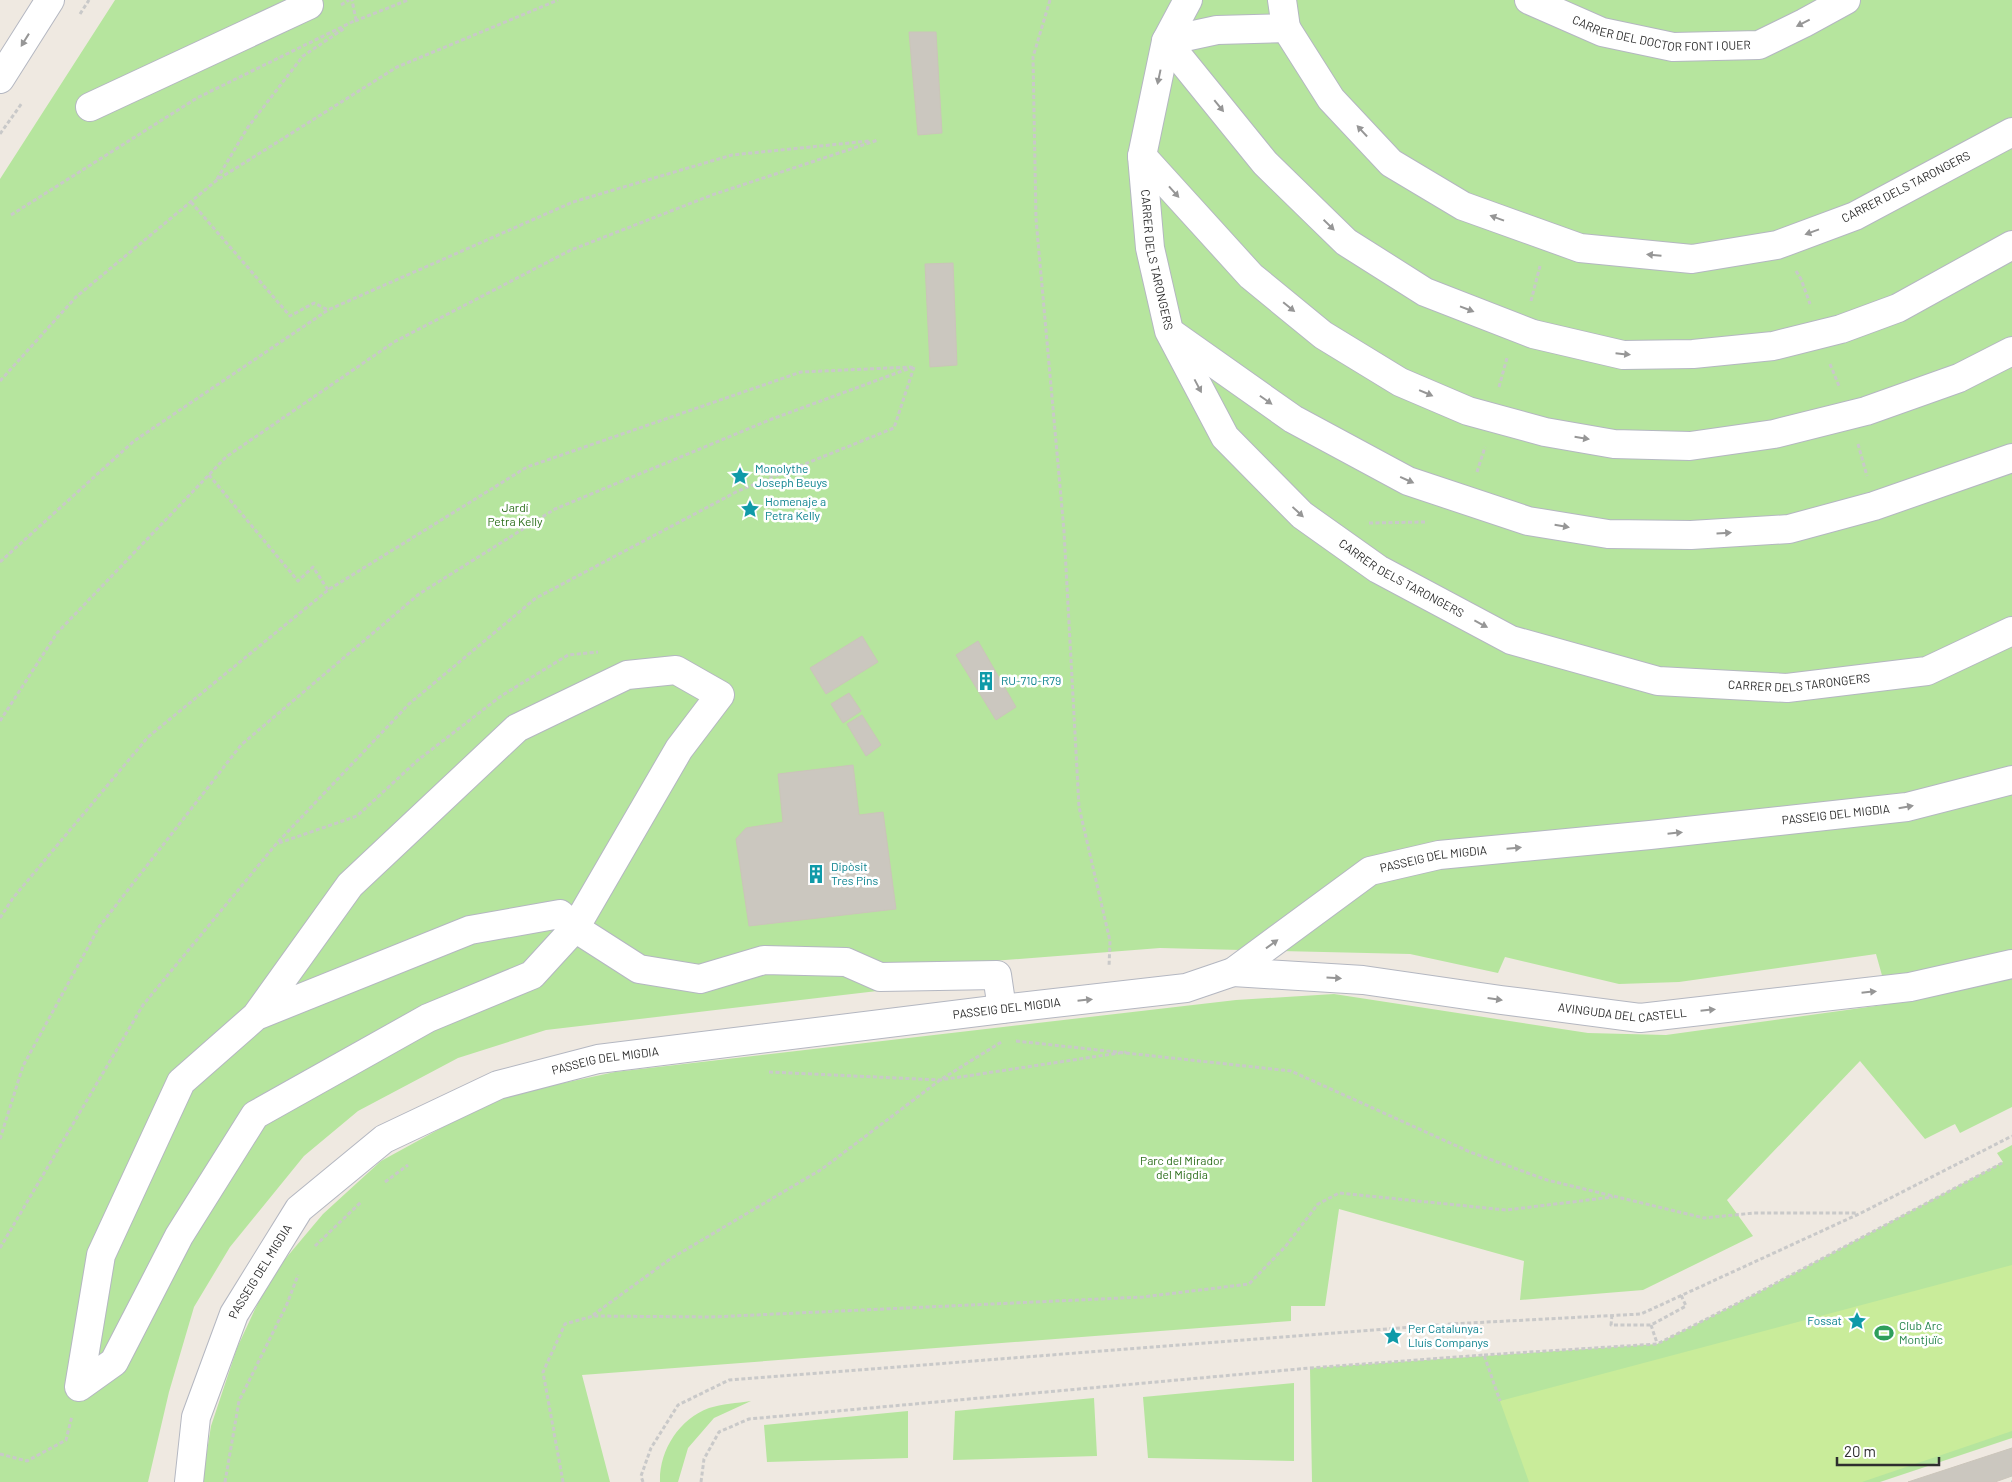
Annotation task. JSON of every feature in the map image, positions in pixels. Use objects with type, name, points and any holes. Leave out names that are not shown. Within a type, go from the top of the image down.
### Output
[{"type":"street","points":[[0,79],[50,0]]},
{"type":"street","name":"CARRER DELS TARONGERS","points":[[1188,0],[1166,41],[1142,156],[1150,248],[1169,331],[1225,437],[1302,516],[1378,569],[1511,640],[1658,681],[1787,688],[1927,671],[2012,631]]},
{"type":"street","name":"CARRER DELS TARONGERS","points":[[1282,0],[1286,28],[1331,99],[1391,163],[1462,206],[1580,248],[1692,259],[1777,245],[1856,216],[2012,132]]},
{"type":"street","name":"CARRER DEL DOCTOR FONT I QUER","points":[[1529,0],[1602,32],[1673,47],[1759,45],[1846,0]]},
{"type":"street","points":[[90,106],[309,5]]},
{"type":"street","points":[[1286,28],[1217,30],[1166,41],[1264,163],[1346,242],[1425,292],[1533,334],[1622,355],[1693,354],[1773,346],[1841,329],[1898,308],[2012,245]]},
{"type":"street","points":[[1142,156],[1251,276],[1323,335],[1400,382],[1468,411],[1545,432],[1614,444],[1690,446],[1774,434],[1866,411],[1959,378],[2012,351]]},
{"type":"street","points":[[1169,331],[1293,419],[1408,482],[1528,521],[1608,534],[1691,535],[1789,528],[1874,506],[2012,458]]},
{"type":"street","points":[[676,670],[720,695],[679,749],[575,928],[532,975],[428,1018],[255,1115],[179,1236],[114,1362],[79,1387],[101,1255],[181,1082],[256,1016],[350,885],[516,728],[627,675],[676,670]]},
{"type":"street","name":"PASSEIG DEL MIGDIA","points":[[188,1482],[196,1417],[234,1314],[299,1209],[384,1139],[498,1085],[598,1059],[1186,988],[1232,972],[1370,871],[1439,855],[1650,836],[1907,807],[2012,780]]},
{"type":"street","points":[[256,1016],[470,930],[560,914],[575,928],[638,969],[700,979],[764,960],[846,962],[880,976],[997,975],[1002,1009]]},
{"type":"street","name":"AVINGUDA DEL CASTELL","points":[[1232,972],[1363,980],[1640,1018],[1910,987],[2012,964]]},
{"type":"path","points":[[352,0],[356,20]]},
{"type":"path","points":[[11,215],[197,98],[356,20],[408,0]]},
{"type":"path","points":[[0,381],[76,297],[217,180],[397,67],[558,0]]},
{"type":"path","points":[[1050,0],[1033,57],[1036,219],[1064,531],[1079,807],[1110,941],[1109,971]]},
{"type":"path","points":[[217,180],[248,127],[303,56],[356,20]]},
{"type":"path","points":[[0,562],[134,441],[328,310],[573,202],[732,155],[878,140],[712,196],[571,250],[394,342],[226,457],[57,633],[0,721]]},
{"type":"path","points":[[190,202],[290,316],[314,302],[328,310]]},
{"type":"path","points":[[1532,300],[1538,279]]},
{"type":"path","points":[[1801,279],[1809,301]]},
{"type":"path","points":[[1829,361],[1839,386]]},
{"type":"path","points":[[1499,384],[1505,364]]},
{"type":"path","points":[[0,918],[13,898],[148,737],[328,590],[527,467],[801,372],[914,367]]},
{"type":"path","points":[[0,1139],[23,1066],[99,927],[241,745],[419,594],[555,509],[772,419],[914,367]]},
{"type":"path","points":[[0,1248],[143,1005],[277,843],[409,704],[536,598],[738,490],[894,428],[914,367]]},
{"type":"path","points":[[1478,471],[1484,449]]},
{"type":"path","points":[[1859,449],[1867,476]]},
{"type":"path","points":[[209,475],[298,581],[313,567],[328,590]]},
{"type":"path","points":[[1364,523],[1427,522]]},
{"type":"path","points":[[593,1316],[670,1259],[822,1168],[940,1080],[1006,1040],[1002,1009]]},
{"type":"path","points":[[1015,1041],[1126,1052],[1166,1059],[1291,1071],[1470,1152],[1547,1180],[1704,1218],[1754,1213],[1861,1213]]},
{"type":"path","points":[[764,1072],[940,1080],[1126,1052]]},
{"type":"path","points":[[643,1482],[641,1476],[651,1448],[678,1405],[729,1380],[1431,1325],[1641,1314],[1861,1213],[2012,1136]]},
{"type":"path","points":[[383,1184],[413,1161]]},
{"type":"path","points":[[701,1482],[704,1458],[719,1432],[749,1419],[1310,1368],[1657,1344],[2004,1162]]},
{"type":"path","points":[[563,1482],[543,1372],[565,1324],[593,1316],[711,1317],[1143,1297],[1249,1284],[1285,1247],[1318,1204],[1339,1194],[1506,1210],[1613,1197]]},
{"type":"path","points":[[312,1249],[368,1195]]},
{"type":"path","points":[[225,1482],[239,1401],[286,1304],[299,1272]]},
{"type":"path","points":[[1612,1315],[1611,1325],[1651,1325],[1686,1306],[1681,1295]]},
{"type":"path","points":[[1651,1325],[1657,1344]]},
{"type":"path","points":[[1484,1355],[1500,1401]]},
{"type":"path","points":[[0,1454],[27,1461],[66,1440],[79,1387]]},
{"type":"green space","points":[[115,0],[2012,0],[2012,1107],[1960,1133],[1955,1124],[1925,1139],[1860,1061],[1727,1200],[1753,1236],[1643,1290],[1520,1300],[1524,1261],[1339,1209],[1325,1306],[1291,1306],[1291,1321],[582,1375],[610,1482],[202,1482],[211,1426],[237,1348],[270,1277],[323,1214],[381,1161],[498,1097],[615,1072],[1236,1000],[1334,994],[1588,1033],[1666,1035],[1890,1004],[1876,954],[1679,982],[1619,984],[1505,957],[1498,973],[1410,954],[1160,948],[941,965],[920,986],[546,1030],[458,1058],[358,1111],[304,1156],[230,1247],[194,1307],[169,1392],[148,1482],[0,1482],[0,179]]},
{"type":"green space","name":"Fossat","points":[[2012,1145],[2012,1438],[1880,1482],[1312,1482],[1310,1368],[1657,1344],[1746,1299],[2003,1162],[1997,1153]]},
{"type":"green space","name":"Club Arc Montjuïc","points":[[2012,1265],[2012,1431],[1862,1482],[1529,1482],[1500,1401]]},
{"type":"green space","points":[[1294,1383],[1294,1461],[1148,1458],[1143,1397]]},
{"type":"green space","points":[[1094,1398],[1097,1456],[953,1460],[955,1411]]},
{"type":"green space","points":[[751,1401],[714,1418],[688,1448],[678,1482],[660,1482],[663,1459],[667,1448],[680,1428],[698,1413],[709,1408]]},
{"type":"green space","points":[[908,1411],[908,1458],[767,1462],[764,1425]]},
{"type":"building","points":[[909,32],[936,32],[942,133],[918,135]]},
{"type":"building","points":[[953,263],[957,365],[930,367],[925,264]]},
{"type":"building","points":[[862,636],[878,662],[826,694],[810,668]]},
{"type":"building","name":"RU-710-R79","points":[[978,641],[1016,707],[996,720],[956,655]]},
{"type":"building","points":[[849,693],[861,711],[843,723],[831,704]]},
{"type":"building","points":[[862,715],[881,745],[866,756],[847,724]]},
{"type":"building","name":"Dipòsit Tres Pins","points":[[853,765],[859,815],[883,812],[896,909],[749,926],[736,839],[746,828],[783,822],[778,774]]},
{"type":"building","points":[[2012,1448],[2012,1476],[1995,1482],[1908,1482]]},
{"type":"place","name":"Monolythe Joseph Beuys","points":[[740,476]]},
{"type":"place","name":"Homenaje a Petra Kelly","points":[[750,509]]},
{"type":"place","name":"RU-710-R79","points":[[986,681]]},
{"type":"place","name":"Dipòsit Tres Pins","points":[[816,874]]},
{"type":"place","name":"Fossat","points":[[1857,1321]]},
{"type":"place","name":"Club Arc Montjuïc","points":[[1884,1333]]},
{"type":"place","name":"Per Catalunya: Lluís Companys","points":[[1393,1336]]},
{"type":"park label","name":"Jardí Petra Kelly","points":[[515,515]]},
{"type":"park label","name":"Parc del Mirador del Migdia","points":[[1182,1168]]}]
